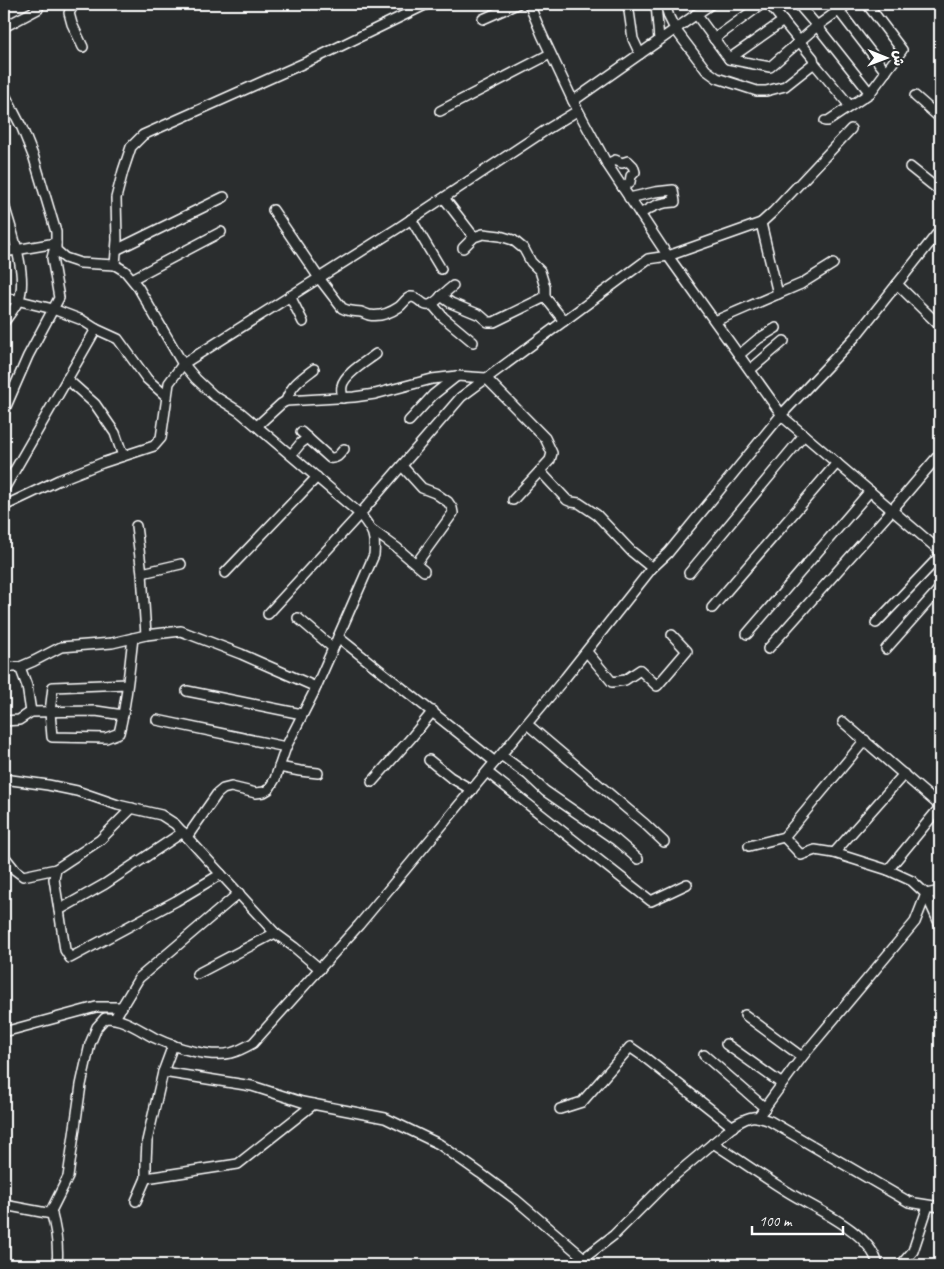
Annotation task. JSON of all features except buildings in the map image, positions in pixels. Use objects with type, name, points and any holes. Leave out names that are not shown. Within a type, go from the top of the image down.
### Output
[{"type":"street","points":[[4,27],[38,8],[39,4]]},
{"type":"street","points":[[74,4],[69,13],[83,47]]},
{"type":"street","points":[[115,265],[117,240],[116,198],[131,147],[143,135],[320,56],[427,4]]},
{"type":"street","points":[[483,19],[516,4]]},
{"type":"street","points":[[529,4],[572,101],[607,164],[668,256],[784,418],[940,551]]},
{"type":"street","points":[[628,4],[633,39],[640,54]]},
{"type":"street","points":[[656,4],[659,40]]},
{"type":"street","points":[[665,4],[675,29],[706,70],[716,78],[766,92],[786,86],[814,63]]},
{"type":"street","points":[[572,101],[711,4]]},
{"type":"street","points":[[714,39],[762,4]]},
{"type":"street","points":[[769,4],[850,106]]},
{"type":"street","points":[[696,14],[729,59],[770,67],[800,43],[817,26],[848,4]]},
{"type":"street","points":[[825,121],[828,121],[870,93],[902,50],[867,4]]},
{"type":"street","points":[[801,5],[870,93]]},
{"type":"street","points":[[839,11],[886,72]]},
{"type":"street","points":[[729,59],[783,21]]},
{"type":"street","points":[[440,111],[550,54]]},
{"type":"street","points":[[4,93],[22,128],[34,158],[56,232],[56,250],[65,258],[80,263],[115,265],[125,271],[138,287],[184,364],[196,380],[214,396],[240,412],[257,426],[360,514],[372,530],[424,571]]},
{"type":"street","points":[[914,96],[940,118]]},
{"type":"street","points":[[5,504],[59,480],[154,446],[161,438],[169,382],[184,364],[577,111]]},
{"type":"street","points":[[268,614],[360,514],[461,397],[648,259],[668,256],[761,223],[852,129]]},
{"type":"street","points":[[607,164],[615,160],[628,161],[633,166],[635,172],[631,176],[630,182],[623,188]]},
{"type":"street","points":[[910,167],[940,190]]},
{"type":"street","points":[[630,198],[673,190],[674,202],[653,206],[640,214]]},
{"type":"street","points":[[116,250],[224,197]]},
{"type":"street","points":[[444,198],[474,237]]},
{"type":"street","points":[[4,205],[17,250],[22,289],[19,301],[4,322]]},
{"type":"street","points":[[273,210],[319,278],[342,308],[347,311],[370,315],[384,314],[392,312],[412,297],[415,297],[424,305],[432,304],[453,286]]},
{"type":"street","points":[[411,219],[441,269]]},
{"type":"street","points":[[761,223],[778,294]]},
{"type":"street","points":[[57,1265],[59,1251],[51,1211],[68,1177],[81,1085],[90,1044],[97,1027],[105,1018],[115,1018],[156,1039],[186,1050],[211,1054],[230,1053],[253,1043],[359,924],[587,652],[652,568],[668,553],[782,414],[855,337],[940,230]]},
{"type":"street","points":[[132,279],[221,232]]},
{"type":"street","points":[[463,248],[474,237],[483,234],[513,240],[524,249],[531,262],[540,272],[545,297],[564,321]]},
{"type":"street","points":[[4,252],[56,243]]},
{"type":"street","points":[[4,411],[28,356],[59,298],[52,258],[56,243]]},
{"type":"street","points":[[715,321],[801,284],[833,264]]},
{"type":"street","points":[[897,284],[940,326]]},
{"type":"street","points":[[290,296],[303,322]]},
{"type":"street","points":[[442,296],[451,303],[480,315],[488,322],[494,322],[545,297]]},
{"type":"street","points":[[4,297],[53,309],[82,320],[118,339],[147,379],[166,397]]},
{"type":"street","points":[[432,304],[443,318],[473,342]]},
{"type":"street","points":[[740,355],[758,339],[776,328]]},
{"type":"street","points":[[4,489],[96,329]]},
{"type":"street","points":[[750,370],[784,341]]},
{"type":"street","points":[[343,398],[342,383],[376,354]]},
{"type":"street","points":[[286,401],[296,382],[314,369]]},
{"type":"street","points":[[257,426],[286,401],[375,394],[432,379],[457,376],[486,378],[545,438],[552,453],[550,460],[513,500]]},
{"type":"street","points":[[409,421],[433,395],[457,376]]},
{"type":"street","points":[[67,379],[95,404],[116,433],[123,456]]},
{"type":"street","points":[[689,573],[804,434]]},
{"type":"street","points":[[290,455],[301,443],[305,435],[330,458],[337,457],[344,449]]},
{"type":"street","points":[[768,649],[938,456]]},
{"type":"street","points":[[712,608],[837,463]]},
{"type":"street","points":[[402,466],[422,488],[435,493],[448,502],[453,514],[416,564]]},
{"type":"street","points":[[540,471],[567,500],[579,502],[598,515],[631,551],[652,568]]},
{"type":"street","points":[[225,574],[317,477]]},
{"type":"street","points":[[747,634],[870,490]]},
{"type":"street","points":[[136,526],[142,573],[146,635]]},
{"type":"street","points":[[59,910],[185,835],[223,789],[231,787],[256,793],[264,792],[269,788],[275,779],[286,747],[316,687],[374,554],[375,542],[372,530]]},
{"type":"street","points":[[876,623],[940,556]]},
{"type":"street","points":[[142,573],[181,564]]},
{"type":"street","points":[[886,649],[940,588]]},
{"type":"street","points":[[298,618],[333,648]]},
{"type":"street","points":[[4,667],[20,666],[61,647],[112,643],[146,635],[181,631],[241,654],[316,687]]},
{"type":"street","points":[[587,652],[612,682],[625,680],[640,670],[656,686],[687,651],[672,634]]},
{"type":"street","points":[[338,637],[433,711],[498,758],[528,775],[545,791],[616,840],[638,859]]},
{"type":"street","points":[[127,684],[53,687],[50,712],[52,737],[106,738],[119,733],[124,715],[133,638]]},
{"type":"street","points":[[20,666],[31,712]]},
{"type":"street","points":[[187,691],[302,714]]},
{"type":"street","points":[[4,721],[19,720],[31,712],[96,711],[124,715]]},
{"type":"street","points":[[372,782],[433,711]]},
{"type":"street","points":[[157,720],[286,747]]},
{"type":"street","points":[[843,722],[940,806],[888,870]]},
{"type":"street","points":[[527,724],[664,842]]},
{"type":"street","points":[[749,846],[784,837],[864,740]]},
{"type":"street","points":[[429,760],[450,777],[472,790]]},
{"type":"street","points":[[279,767],[318,773]]},
{"type":"street","points":[[487,772],[651,901],[687,884]]},
{"type":"street","points":[[834,853],[904,774]]},
{"type":"street","points":[[4,778],[68,789],[118,805],[161,815],[175,824],[275,933],[320,969]]},
{"type":"street","points":[[4,856],[15,870],[23,876],[56,869],[100,840],[132,808]]},
{"type":"street","points":[[784,837],[801,855],[816,850],[834,853],[888,870],[912,880],[926,894],[940,925]]},
{"type":"street","points":[[56,869],[54,879],[66,950],[70,958],[176,901],[221,874]]},
{"type":"street","points":[[926,894],[940,891]]},
{"type":"street","points":[[115,1018],[139,978],[239,892]]},
{"type":"street","points":[[758,1117],[802,1057],[915,922],[926,894]]},
{"type":"street","points":[[197,974],[275,933]]},
{"type":"street","points":[[4,1032],[96,1007],[122,1007]]},
{"type":"street","points":[[745,1015],[802,1057]]},
{"type":"street","points":[[726,1044],[782,1084]]},
{"type":"street","points":[[136,1201],[146,1178],[147,1141],[163,1072],[173,1045]]},
{"type":"street","points":[[560,1109],[582,1102],[630,1047],[733,1127]]},
{"type":"street","points":[[704,1054],[765,1108]]},
{"type":"street","points":[[163,1072],[252,1086],[302,1102],[385,1118],[439,1144],[515,1199],[584,1258]]},
{"type":"street","points":[[146,1178],[238,1164],[314,1104]]},
{"type":"street","points":[[575,1265],[614,1236],[668,1181],[713,1143],[748,1117],[758,1117],[770,1121],[909,1202],[940,1207]]},
{"type":"street","points":[[713,1143],[789,1193],[840,1221],[864,1241],[876,1258],[878,1265]]},
{"type":"street","points":[[4,1205],[52,1214]]},
{"type":"street","points":[[901,1265],[913,1251],[928,1206]]}]
